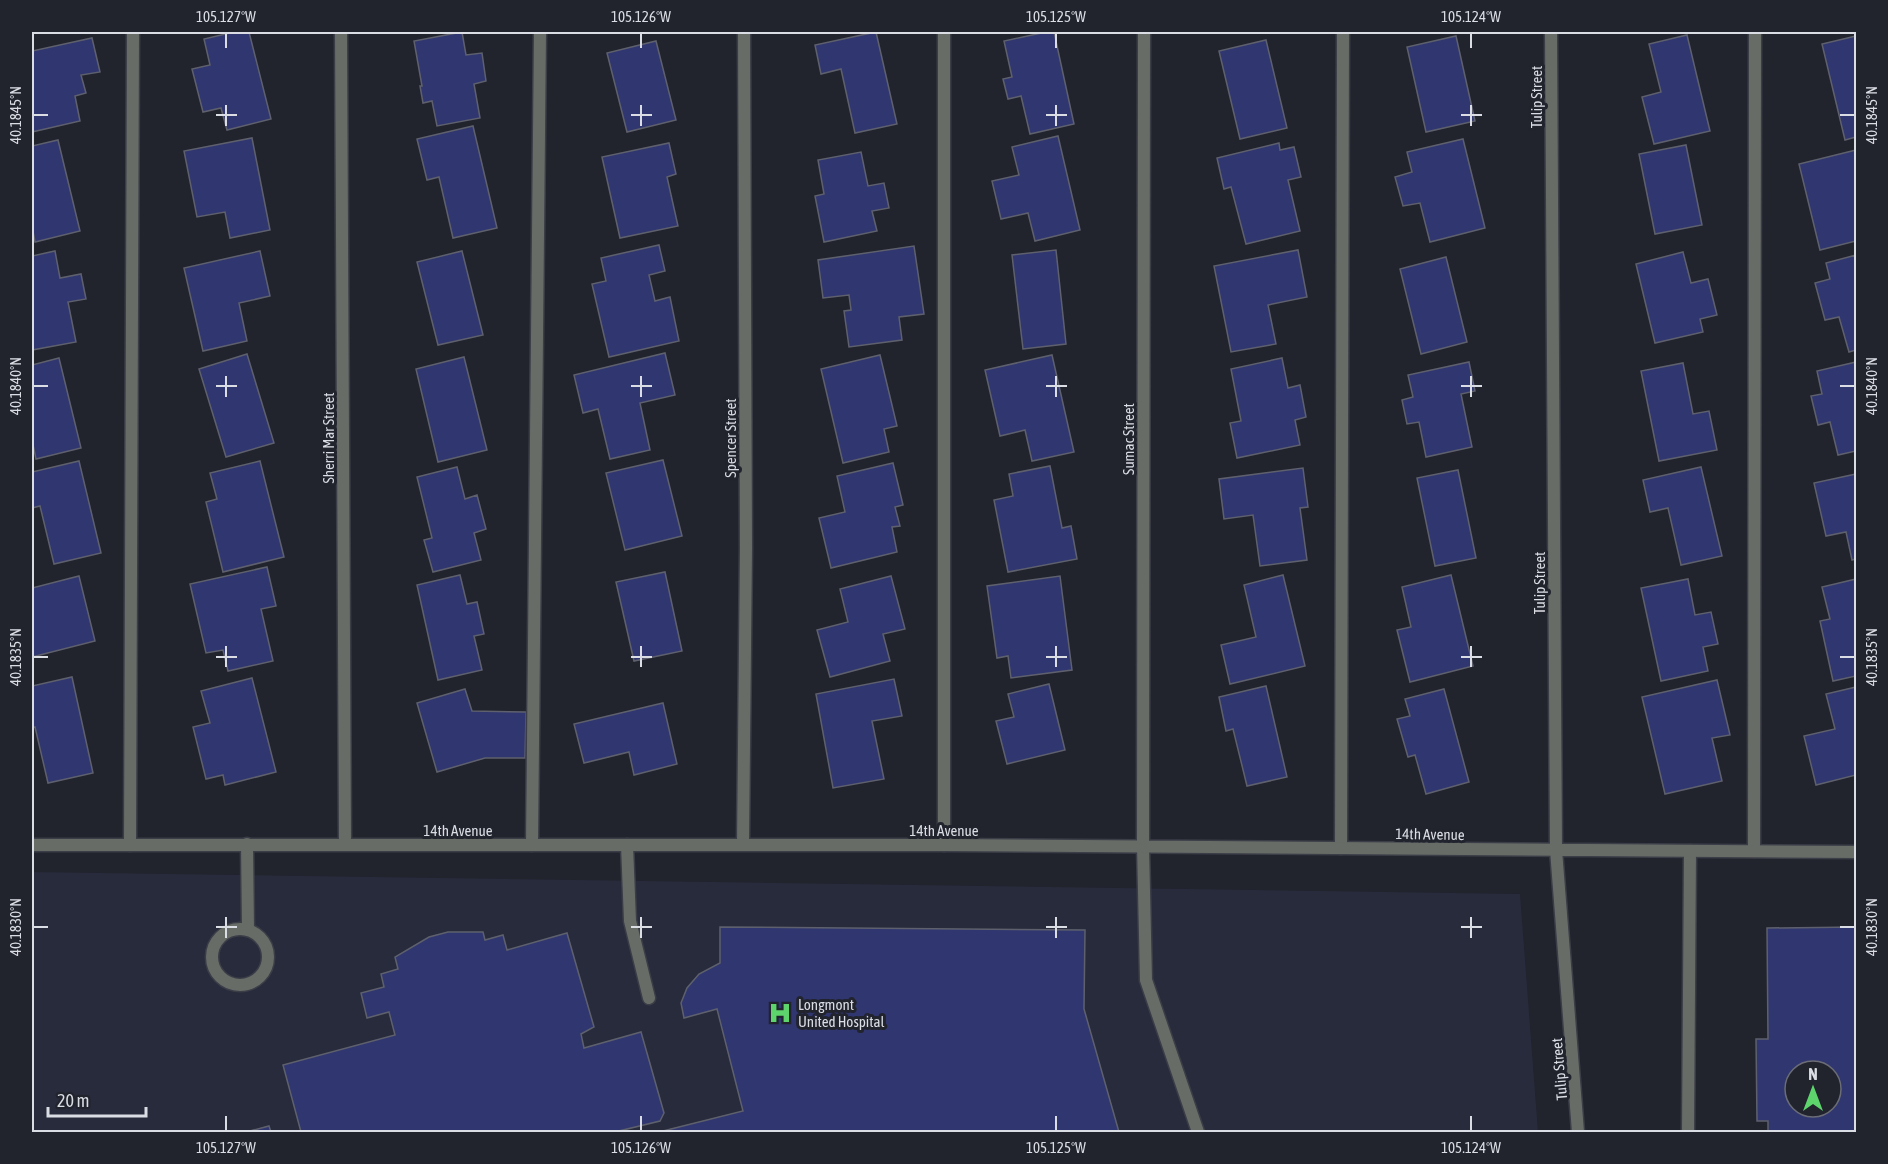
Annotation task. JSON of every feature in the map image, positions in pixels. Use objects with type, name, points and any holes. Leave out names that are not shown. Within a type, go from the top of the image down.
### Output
[{"type":"street","points":[[130,845],[134,32]]},
{"type":"street","name":"Sherri Mar Street","points":[[341,32],[345,844]]},
{"type":"street","points":[[532,845],[540,32]]},
{"type":"street","name":"Spencer Street","points":[[743,844],[746,548],[744,32]]},
{"type":"street","points":[[944,32],[944,845]]},
{"type":"street","name":"Sumac Street","points":[[1144,32],[1143,846],[1146,980],[1198,1132]]},
{"type":"street","points":[[1341,848],[1343,32]]},
{"type":"street","name":"Tulip Street","points":[[1551,32],[1556,850],[1578,1132]]},
{"type":"street","points":[[1754,851],[1755,32]]},
{"type":"street","points":[[248,844],[248,930]]},
{"type":"street","name":"14th Avenue","points":[[32,845],[743,844],[1857,852]]},
{"type":"street","points":[[627,845],[630,921],[649,998]]},
{"type":"street","points":[[1688,1132],[1690,851]]},
{"type":"street","points":[[235,930],[248,930],[263,941],[268,958],[265,969],[258,979],[247,984],[235,984],[224,980],[216,972],[212,958],[215,946],[223,936],[235,930]]},
{"type":"shaded area","name":"Longmont United Hospital","points":[[32,872],[1520,894],[1538,1132],[32,1132]]},
{"type":"building","points":[[234,32],[249,32],[271,119],[227,130],[221,108],[203,112],[192,69],[210,65],[204,39]]},
{"type":"building","points":[[462,32],[466,55],[482,53],[486,81],[474,84],[480,118],[437,126],[432,101],[423,103],[414,41]]},
{"type":"building","points":[[876,32],[897,124],[855,133],[841,69],[821,74],[815,45]]},
{"type":"building","points":[[1054,32],[1074,124],[1030,134],[1021,96],[1008,99],[1003,79],[1012,77],[1004,41]]},
{"type":"building","points":[[1687,35],[1710,131],[1654,144],[1642,97],[1661,92],[1649,44]]},
{"type":"building","points":[[1456,36],[1475,121],[1426,132],[1407,47]]},
{"type":"building","points":[[1856,36],[1856,137],[1845,140],[1822,44]]},
{"type":"building","points":[[92,38],[100,72],[81,75],[86,93],[75,96],[80,121],[32,132],[32,51]]},
{"type":"building","points":[[1266,40],[1287,128],[1240,139],[1219,51]]},
{"type":"building","points":[[656,41],[676,120],[627,132],[607,53]]},
{"type":"building","points":[[473,126],[497,228],[453,238],[439,177],[427,180],[417,139]]},
{"type":"building","points":[[1058,136],[1080,230],[1035,241],[1028,213],[1001,219],[992,181],[1019,175],[1012,147]]},
{"type":"building","points":[[252,138],[270,230],[230,238],[225,212],[197,217],[184,151]]},
{"type":"building","points":[[1463,139],[1485,228],[1430,242],[1420,203],[1403,206],[1395,177],[1412,172],[1407,152]]},
{"type":"building","points":[[58,140],[80,231],[35,242],[32,226],[32,146]]},
{"type":"building","points":[[669,143],[676,174],[667,177],[678,226],[620,238],[602,157]]},
{"type":"building","points":[[1279,143],[1280,150],[1294,147],[1301,177],[1288,180],[1300,231],[1246,244],[1231,187],[1224,189],[1217,158]]},
{"type":"building","points":[[1686,145],[1702,225],[1655,234],[1639,154]]},
{"type":"building","points":[[1856,150],[1856,241],[1820,250],[1799,164]]},
{"type":"building","points":[[861,152],[868,186],[884,183],[889,208],[872,211],[877,231],[824,242],[815,196],[824,194],[818,160]]},
{"type":"building","points":[[659,245],[665,271],[649,275],[655,301],[670,297],[679,341],[609,357],[592,284],[606,281],[601,258]]},
{"type":"building","points":[[914,246],[924,314],[899,317],[902,340],[849,347],[844,311],[851,310],[849,295],[823,298],[818,260]]},
{"type":"building","points":[[1056,250],[1066,344],[1023,349],[1012,255]]},
{"type":"building","points":[[1298,250],[1307,297],[1268,305],[1276,344],[1231,352],[1214,266]]},
{"type":"building","points":[[55,251],[60,278],[81,274],[86,299],[68,302],[76,342],[32,350],[32,256]]},
{"type":"building","points":[[260,251],[270,296],[239,303],[247,341],[203,351],[184,268]]},
{"type":"building","points":[[462,251],[483,335],[438,345],[417,262]]},
{"type":"building","points":[[1683,252],[1691,283],[1708,279],[1717,315],[1700,319],[1703,332],[1655,343],[1636,264]]},
{"type":"building","points":[[1856,255],[1856,350],[1849,352],[1839,317],[1825,320],[1815,283],[1830,279],[1826,263]]},
{"type":"building","points":[[1446,257],[1467,342],[1421,354],[1400,269]]},
{"type":"building","points":[[665,353],[675,395],[640,403],[650,450],[610,459],[598,409],[583,413],[574,375]]},
{"type":"building","points":[[247,354],[274,443],[226,457],[199,369]]},
{"type":"building","points":[[880,355],[897,426],[884,429],[889,452],[843,463],[821,369]]},
{"type":"building","points":[[1052,355],[1074,452],[1032,461],[1025,430],[1000,436],[985,370]]},
{"type":"building","points":[[464,357],[487,450],[438,462],[416,369]]},
{"type":"building","points":[[59,358],[81,448],[36,459],[32,440],[32,365]]},
{"type":"building","points":[[1282,358],[1288,388],[1300,385],[1306,417],[1295,420],[1300,445],[1237,458],[1230,423],[1241,421],[1231,369]]},
{"type":"building","points":[[1469,362],[1475,391],[1461,394],[1472,447],[1426,457],[1419,422],[1407,424],[1402,400],[1413,397],[1408,375]]},
{"type":"building","points":[[1856,362],[1856,451],[1838,455],[1830,422],[1818,425],[1811,396],[1822,394],[1817,371]]},
{"type":"building","points":[[1683,363],[1693,414],[1709,411],[1717,450],[1659,461],[1641,371]]},
{"type":"building","points":[[663,460],[682,536],[625,550],[606,473]]},
{"type":"building","points":[[79,461],[101,553],[54,564],[40,506],[32,508],[32,472]]},
{"type":"building","points":[[260,461],[284,557],[223,572],[206,502],[217,499],[210,473]]},
{"type":"building","points":[[893,463],[903,505],[895,507],[900,526],[892,527],[897,552],[831,568],[819,518],[845,512],[837,476]]},
{"type":"building","points":[[1050,466],[1062,528],[1071,526],[1077,559],[1008,572],[994,500],[1013,496],[1009,474]]},
{"type":"building","points":[[457,467],[465,499],[477,495],[486,529],[474,533],[481,560],[433,572],[424,540],[432,538],[417,477]]},
{"type":"building","points":[[1701,467],[1722,556],[1681,565],[1668,508],[1650,512],[1643,480]]},
{"type":"building","points":[[1303,468],[1308,507],[1300,508],[1307,560],[1260,566],[1253,515],[1224,519],[1219,479]]},
{"type":"building","points":[[1458,470],[1476,558],[1435,566],[1417,478]]},
{"type":"building","points":[[1856,474],[1856,559],[1852,560],[1846,532],[1826,536],[1814,483]]},
{"type":"building","points":[[267,567],[276,606],[261,609],[273,661],[228,671],[223,650],[206,653],[190,584]]},
{"type":"building","points":[[665,572],[682,651],[634,661],[616,582]]},
{"type":"building","points":[[460,575],[467,604],[477,602],[484,634],[474,636],[482,670],[438,680],[417,585]]},
{"type":"building","points":[[1283,575],[1305,666],[1230,684],[1221,645],[1256,637],[1244,585]]},
{"type":"building","points":[[1451,575],[1473,666],[1410,682],[1397,630],[1411,627],[1402,587]]},
{"type":"building","points":[[79,576],[95,641],[32,657],[32,588]]},
{"type":"building","points":[[891,576],[905,629],[883,634],[890,661],[830,677],[817,630],[848,622],[840,589]]},
{"type":"building","points":[[1060,576],[1072,670],[1011,678],[1008,656],[997,658],[987,586]]},
{"type":"building","points":[[1688,579],[1695,615],[1711,612],[1718,644],[1703,647],[1708,671],[1661,681],[1641,588]]},
{"type":"building","points":[[1856,579],[1856,676],[1833,681],[1820,621],[1830,619],[1822,587]]},
{"type":"building","points":[[72,677],[93,773],[48,783],[35,727],[32,728],[32,686]]},
{"type":"building","points":[[252,678],[276,772],[225,785],[223,775],[206,779],[193,727],[210,723],[201,691]]},
{"type":"building","points":[[894,679],[902,716],[872,721],[884,779],[833,788],[816,694]]},
{"type":"building","points":[[1717,680],[1730,735],[1712,738],[1722,781],[1665,794],[1642,697]]},
{"type":"building","points":[[1049,684],[1065,750],[1007,764],[996,721],[1014,717],[1008,694]]},
{"type":"building","points":[[1266,686],[1287,777],[1247,786],[1233,729],[1226,731],[1219,697]]},
{"type":"building","points":[[1856,687],[1856,775],[1816,785],[1804,736],[1835,729],[1826,694]]},
{"type":"building","points":[[465,689],[472,711],[526,712],[525,758],[485,758],[437,772],[417,703]]},
{"type":"building","points":[[1444,689],[1469,782],[1426,794],[1415,755],[1408,757],[1397,719],[1410,716],[1405,699]]},
{"type":"building","points":[[663,703],[677,764],[634,775],[629,752],[584,763],[574,724]]},
{"type":"building","points":[[720,927],[1085,930],[1084,1009],[1119,1132],[659,1132],[743,1111],[717,1009],[684,1018],[681,1003],[687,988],[699,974],[720,963]]},
{"type":"building","points":[[1856,927],[1856,1132],[1768,1132],[1768,1121],[1757,1121],[1756,1039],[1768,1039],[1767,928]]},
{"type":"building","points":[[448,932],[483,932],[485,940],[503,935],[507,950],[567,933],[594,1027],[581,1034],[584,1048],[641,1032],[664,1113],[660,1121],[620,1132],[301,1132],[283,1065],[395,1035],[389,1012],[367,1018],[361,993],[384,987],[381,974],[398,969],[395,957],[429,937]]},
{"type":"building","points":[[269,1126],[271,1132],[246,1132]]},
{"type":"place","name":"Longmont United Hospital","points":[[780,1013]]}]
